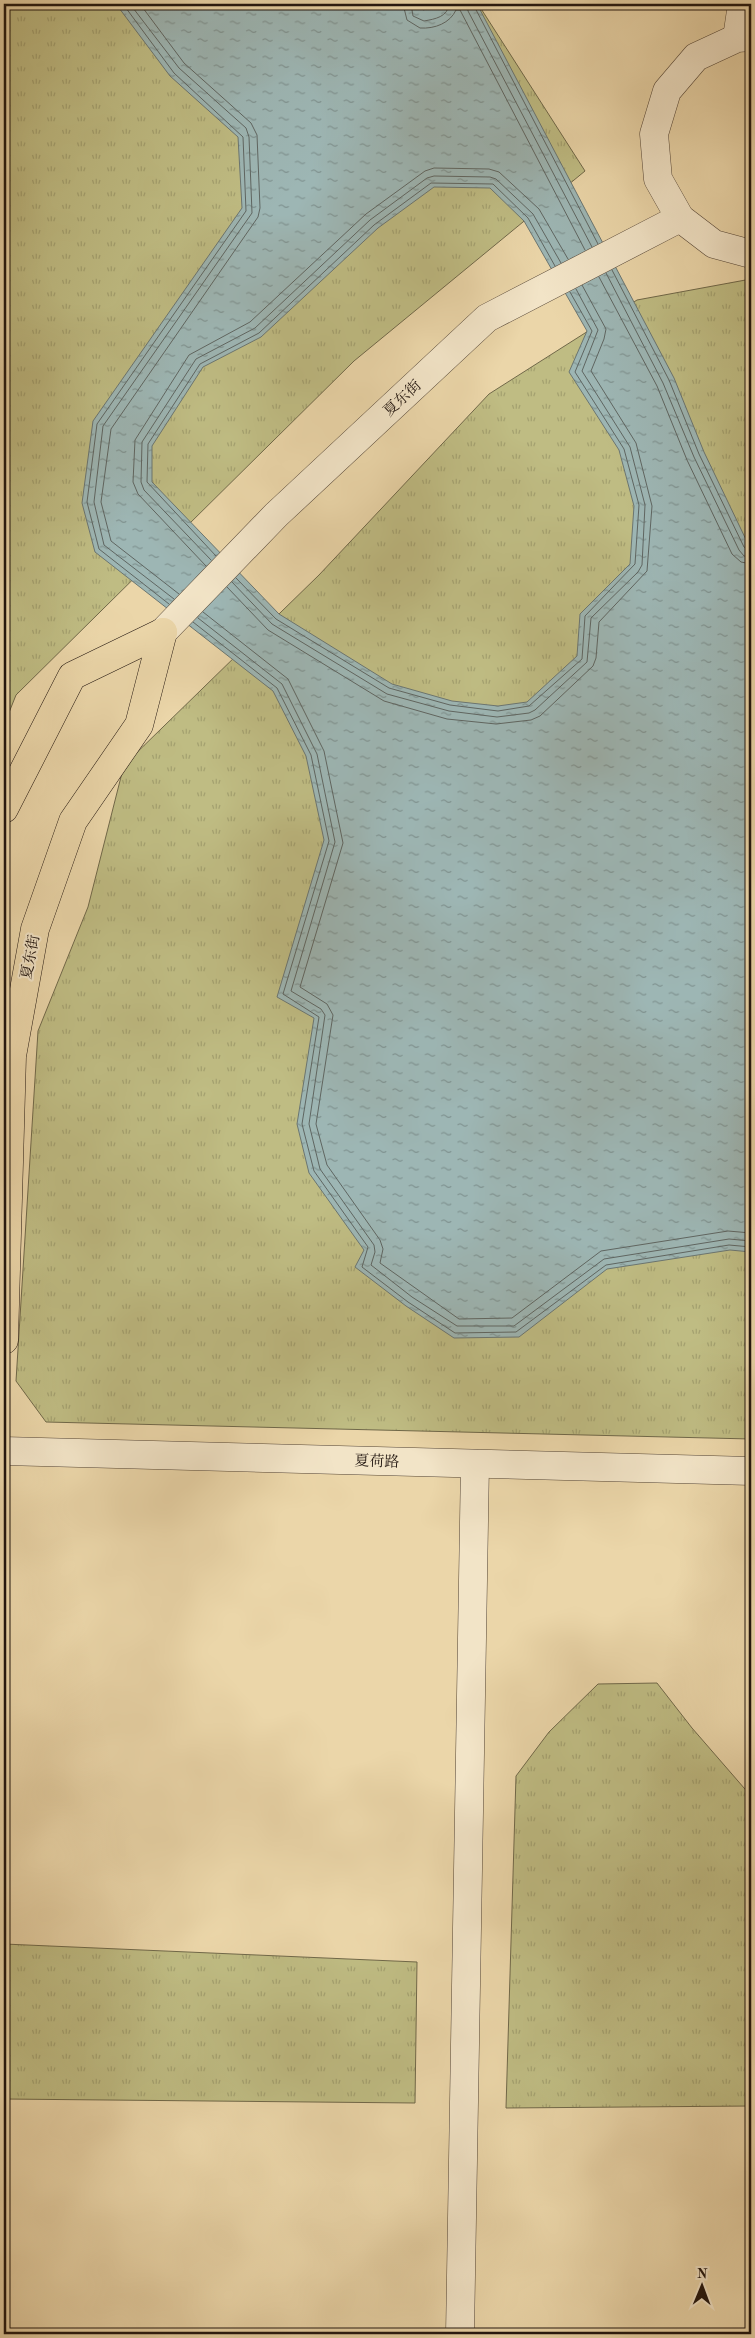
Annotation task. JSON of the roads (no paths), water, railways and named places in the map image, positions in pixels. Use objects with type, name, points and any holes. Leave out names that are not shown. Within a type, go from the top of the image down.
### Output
[{"type":"main road","name":"夏东街","points":[[4,809],[72,676],[163,632]]},
{"type":"main road","name":"夏东街","points":[[4,1340],[12,1056],[35,930],[73,822],[139,725],[163,632]]},
{"type":"street","points":[[742,4],[744,37],[696,57],[667,91],[654,134],[658,179],[680,218],[714,244],[751,254]]},
{"type":"street","name":"夏东街","points":[[163,632],[276,515],[487,318],[680,218]]},
{"type":"street","name":"夏荷路","points":[[4,1451],[751,1471]]},
{"type":"street","points":[[460,2334],[476,1464]]},
{"type":"water","points":[[116,4],[422,4],[423,10],[445,4],[477,4],[674,378],[704,452],[751,550],[751,1252],[730,1250],[607,1269],[519,1337],[454,1338],[406,1306],[355,1267],[364,1250],[309,1173],[297,1124],[314,1018],[277,997],[324,840],[306,756],[273,691],[95,552],[82,503],[93,421],[242,208],[238,137],[170,76]],"holes":[[[434,187],[490,188],[524,221],[587,331],[569,372],[619,450],[634,506],[630,564],[580,614],[577,656],[527,702],[498,706],[452,701],[392,684],[279,614],[152,482],[152,446],[203,367],[261,337],[378,228]]]}]
